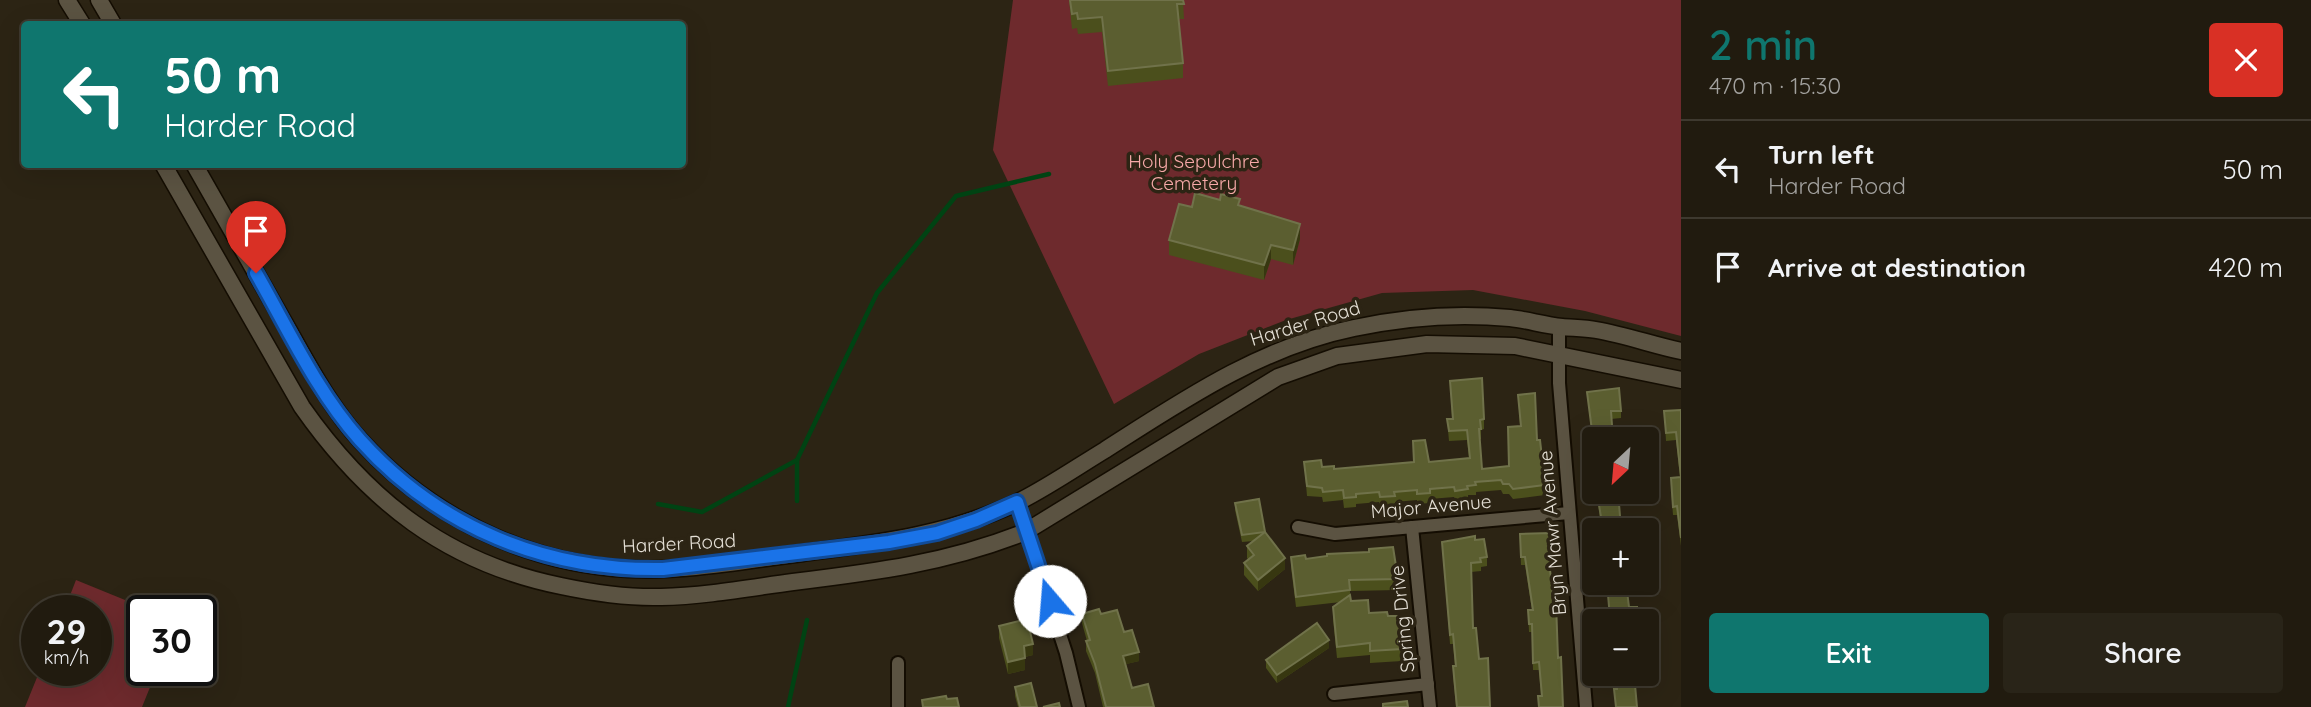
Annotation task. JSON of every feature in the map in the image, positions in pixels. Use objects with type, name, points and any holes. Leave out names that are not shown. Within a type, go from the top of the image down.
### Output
[{"type":"street","points":[[67,0],[80,21]]},
{"type":"street","points":[[99,0],[111,21]]},
{"type":"street","points":[[165,168],[302,407],[327,443],[377,495],[431,536],[477,560],[534,580],[591,592],[660,597],[697,594],[902,568],[975,551],[1025,532],[1278,377],[1337,356],[1427,344],[1515,346],[1681,380]]},
{"type":"street","name":"Harder Road","points":[[196,168],[319,383],[360,439],[415,491],[448,514],[510,544],[574,563],[631,570],[663,569],[889,542],[937,533],[976,520],[1050,486],[1209,385],[1247,364],[1284,348],[1351,328],[1437,315],[1513,318],[1559,327],[1596,330],[1681,351]]},
{"type":"street","points":[[1558,356],[1559,327]]},
{"type":"street","name":"Bryn Mawr Avenue","points":[[1558,356],[1586,707]]},
{"type":"street","points":[[1017,502],[1066,653],[1079,707]]},
{"type":"street","name":"Major Avenue","points":[[1298,527],[1335,534],[1569,513]]},
{"type":"street","name":"Spring Drive","points":[[1412,527],[1430,707]]},
{"type":"street","points":[[898,663],[898,707]]},
{"type":"street","points":[[1334,694],[1428,684]]},
{"type":"green space","name":"Holy Sepulchre Cemetery","points":[[1013,0],[1681,0],[1681,336],[1585,311],[1473,290],[1382,293],[1286,320],[1199,354],[1114,404],[993,150]]},
{"type":"green space","points":[[76,580],[126,600],[126,686],[151,686],[142,707],[25,707],[34,686],[112,686],[112,595],[70,595]]},
{"type":"building","points":[[1070,0],[1183,0],[1184,4],[1177,4],[1183,63],[1108,71],[1102,17],[1078,19],[1077,13],[1072,14]]},
{"type":"building","points":[[1195,193],[1220,200],[1221,194],[1240,199],[1238,205],[1300,224],[1293,250],[1271,245],[1264,265],[1169,240],[1179,204],[1192,207]]},
{"type":"building","points":[[1482,378],[1484,419],[1480,420],[1479,429],[1482,469],[1509,466],[1508,427],[1521,426],[1518,395],[1535,393],[1537,440],[1540,440],[1545,485],[1513,489],[1501,480],[1475,482],[1476,485],[1467,486],[1468,489],[1455,491],[1454,487],[1430,489],[1430,493],[1417,494],[1417,490],[1394,492],[1395,496],[1380,497],[1379,492],[1344,498],[1343,490],[1323,492],[1322,488],[1307,486],[1304,462],[1321,460],[1322,467],[1334,466],[1334,469],[1414,462],[1413,441],[1425,440],[1429,462],[1470,458],[1467,430],[1449,431],[1447,419],[1453,419],[1450,381]]},
{"type":"building","points":[[1619,388],[1621,411],[1611,411],[1612,427],[1592,427],[1587,392]]},
{"type":"building","points":[[1681,410],[1681,477],[1676,432],[1666,433],[1664,411]]},
{"type":"building","points":[[1681,477],[1681,538],[1677,506],[1673,507],[1671,478]]},
{"type":"building","points":[[1259,499],[1265,532],[1242,535],[1235,503]]},
{"type":"building","points":[[1599,504],[1619,504],[1620,518],[1601,518]]},
{"type":"building","points":[[1265,532],[1285,558],[1258,580],[1244,563],[1254,555],[1247,546]]},
{"type":"building","points":[[1550,533],[1550,570],[1556,603],[1563,707],[1539,707],[1538,696],[1542,696],[1539,662],[1533,663],[1532,624],[1529,624],[1528,610],[1533,610],[1525,557],[1521,557],[1520,534]]},
{"type":"building","points":[[1475,536],[1475,540],[1484,539],[1487,557],[1480,558],[1481,562],[1471,563],[1473,628],[1476,628],[1479,659],[1488,658],[1490,707],[1457,707],[1453,666],[1456,666],[1453,634],[1450,635],[1442,542]]},
{"type":"building","points":[[1393,547],[1398,579],[1349,580],[1350,590],[1296,597],[1291,557],[1305,555],[1306,559]]},
{"type":"building","points":[[1350,595],[1351,601],[1368,600],[1369,613],[1387,612],[1388,616],[1401,616],[1402,649],[1370,651],[1370,643],[1337,647],[1333,607]]},
{"type":"building","points":[[1608,595],[1628,595],[1629,607],[1637,609],[1609,609]]},
{"type":"building","points":[[1099,609],[1101,614],[1117,610],[1124,632],[1132,630],[1139,652],[1123,656],[1132,688],[1148,684],[1154,707],[1106,707],[1086,641],[1090,640],[1082,614]]},
{"type":"building","points":[[1027,619],[1033,644],[1024,646],[1025,658],[1008,662],[999,626]]},
{"type":"building","points":[[1317,623],[1329,640],[1277,675],[1266,660]]},
{"type":"building","points":[[1031,683],[1037,707],[1020,707],[1015,687]]},
{"type":"building","points":[[1617,686],[1635,686],[1637,707],[1616,707],[1614,689],[1617,689]]},
{"type":"building","points":[[946,696],[947,699],[957,698],[959,707],[923,707],[922,700]]},
{"type":"building","points":[[1407,701],[1408,707],[1383,707],[1383,704]]},
{"type":"building","points":[[1059,703],[1060,707],[1043,707]]},
{"type":"waterway","points":[[797,501],[797,460],[877,293],[956,196],[1049,174]]},
{"type":"waterway","points":[[658,504],[702,512],[797,460]]},
{"type":"waterway","points":[[788,707],[807,620]]},
{"type":"route","points":[[256,273],[319,383],[360,439],[415,491],[448,514],[510,544],[574,563],[631,570],[663,569],[889,542],[937,533],[1017,502],[1050,601]]}]
